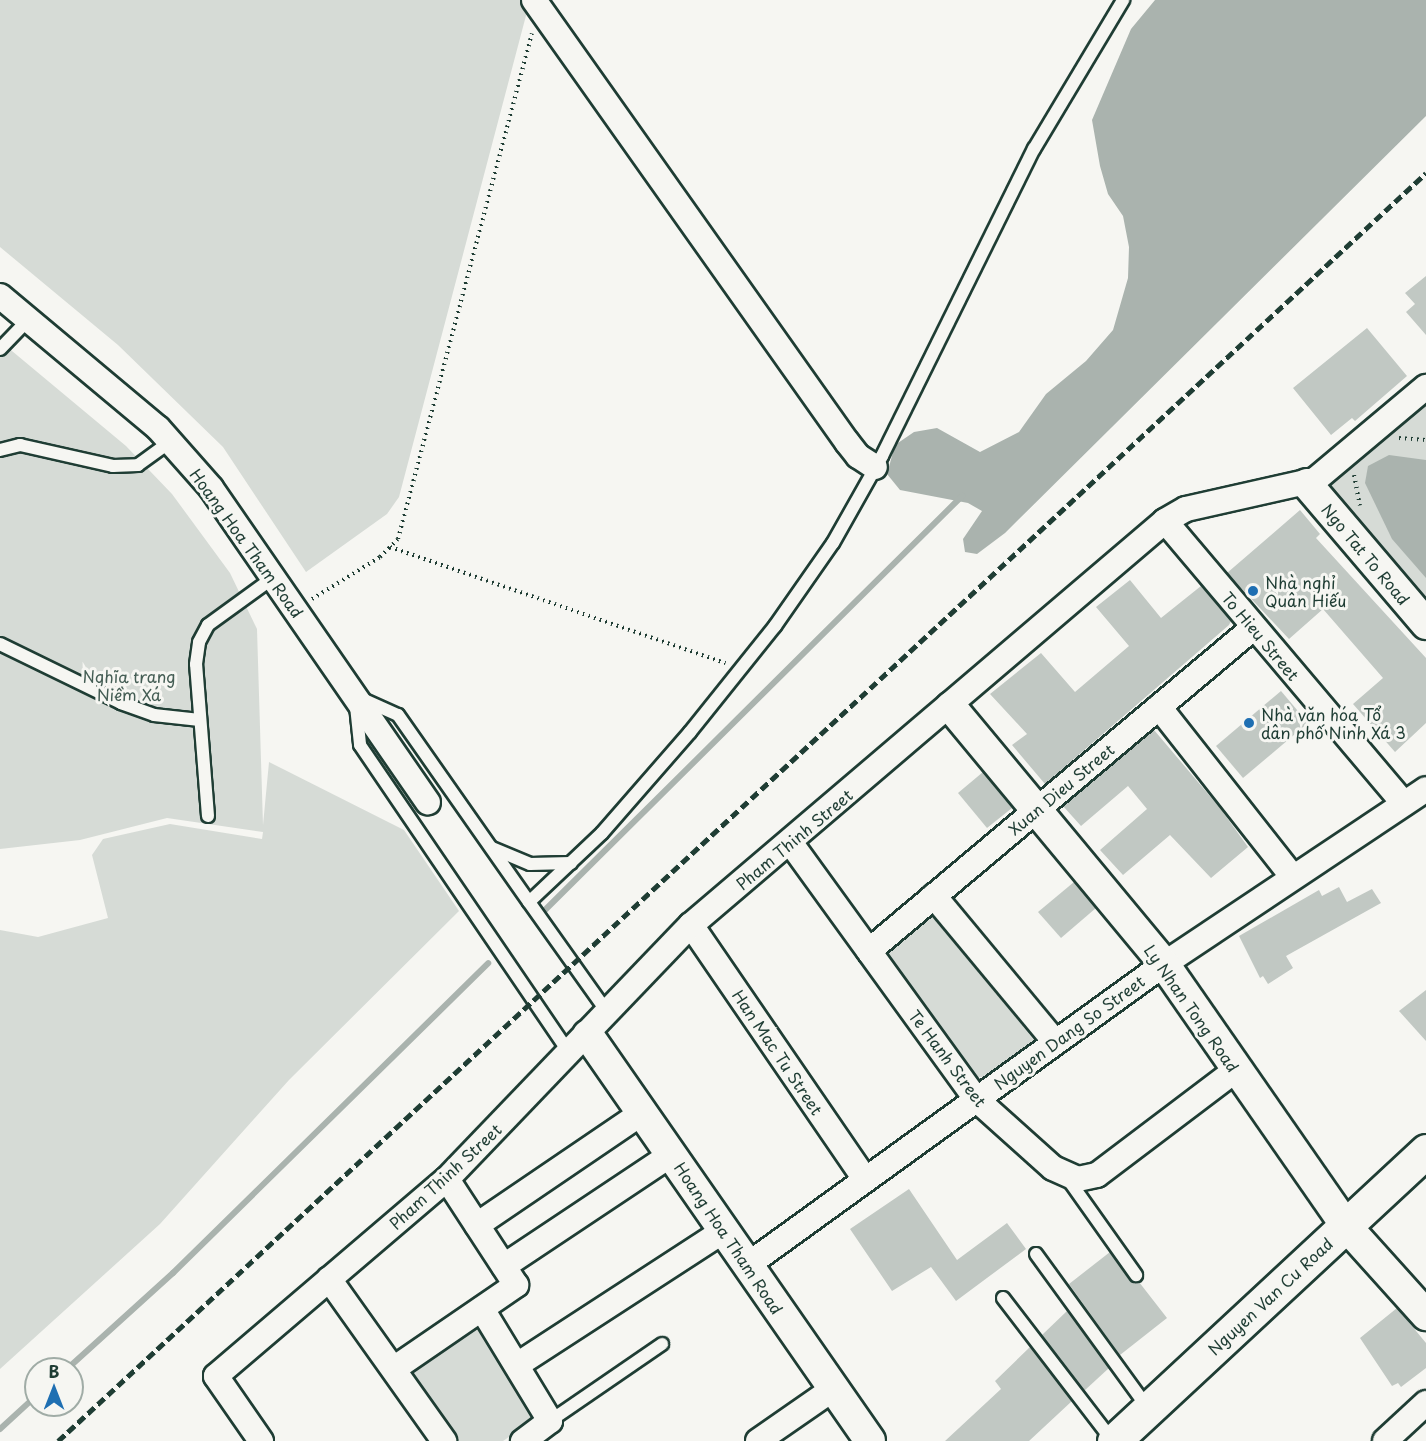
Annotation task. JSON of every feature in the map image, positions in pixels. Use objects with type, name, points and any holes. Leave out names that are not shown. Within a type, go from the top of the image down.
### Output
[{"type":"main road","name":"Nguyen Van Cu Road","points":[[1114,1441],[1426,1151]]},
{"type":"street","points":[[536,3],[847,442],[858,456],[875,467]]},
{"type":"street","name":"Hoang Hoa Tham Road","points":[[0,296],[170,442],[211,488],[428,802]]},
{"type":"street","name":"Pham Thinh Street","points":[[261,1441],[216,1376],[447,1179],[691,926],[951,707],[1166,521],[1186,509],[1307,484],[1426,387]]},
{"type":"street","name":"Ngo Tat To Road","points":[[1307,484],[1426,624]]},
{"type":"street","name":"To Hieu Street","points":[[1166,521],[1253,628],[1404,804]]},
{"type":"street","name":"Xuan Dieu Street","points":[[869,951],[1253,628]]},
{"type":"street","name":"Ly Nhan Tong Road","points":[[951,707],[1164,964],[1346,1227],[1426,1315]]},
{"type":"street","points":[[1159,707],[1293,877]]},
{"type":"street","name":"Nguyen Dang So Street","points":[[749,1264],[1164,964],[1426,789]]},
{"type":"street","name":"Te Hanh Street","points":[[790,842],[976,1099],[1020,1142],[1064,1173],[1085,1180],[1097,1175],[1236,1070]]},
{"type":"street","points":[[934,896],[1055,1042]]},
{"type":"street","name":"Han Mac Tu Street","points":[[691,926],[865,1179]]},
{"type":"street","name":"Hoang Hoa Tham Road","points":[[579,1044],[643,1112],[870,1441]]},
{"type":"street","points":[[477,1226],[643,1112]]},
{"type":"street","points":[[504,1266],[672,1154]]},
{"type":"street","points":[[395,1368],[516,1285],[447,1179]]},
{"type":"street","points":[[517,1365],[725,1230]]},
{"type":"street","points":[[330,1279],[395,1368],[444,1441]]},
{"type":"street","points":[[482,1309],[550,1421],[523,1441]]},
{"type":"street","points":[[758,1441],[833,1389]]},
{"type":"street","points":[[1385,1441],[1426,1403]]},
{"type":"lane","points":[[529,902],[609,824],[740,669],[833,543],[875,467],[1034,149],[1123,0]]},
{"type":"lane","points":[[0,349],[29,319]]},
{"type":"lane","points":[[0,450],[20,445],[113,466],[138,465],[170,442]]},
{"type":"lane","points":[[208,816],[196,664],[199,642],[208,625],[274,577]]},
{"type":"lane","points":[[0,644],[121,703],[153,715],[200,720]]},
{"type":"lane","points":[[355,696],[398,716],[608,1013]]},
{"type":"lane","points":[[355,696],[360,745],[579,1044]]},
{"type":"lane","points":[[491,848],[530,864],[571,863]]},
{"type":"lane","points":[[1064,1173],[1136,1275]]},
{"type":"lane","points":[[1036,1254],[1149,1409]]},
{"type":"lane","points":[[1003,1298],[1114,1441]]},
{"type":"lane","points":[[550,1421],[662,1344]]},
{"type":"path","points":[[296,609],[380,557],[398,539],[536,3]]},
{"type":"path","points":[[1389,439],[1426,440]]},
{"type":"path","points":[[1356,466],[1353,484],[1362,509]]},
{"type":"path","points":[[390,547],[740,669]]},
{"type":"green space","points":[[0,0],[523,0],[528,8],[399,497],[387,514],[306,572],[223,447],[118,345],[0,247]]},
{"type":"green space","name":"Nghĩa trang Niềm Xá","points":[[0,341],[126,446],[172,494],[230,573],[257,629],[263,825],[269,762],[404,830],[459,911],[289,1080],[160,1224],[0,1369],[0,930],[38,937],[108,918],[92,855],[103,839],[170,824],[262,839],[263,832],[167,818],[80,840],[0,849]]},
{"type":"green space","points":[[1426,396],[1426,609],[1324,495],[1327,479]]},
{"type":"green space","points":[[931,911],[1036,1043],[984,1077],[972,1077],[880,953]]},
{"type":"green space","points":[[477,1322],[539,1417],[503,1441],[455,1441],[407,1368]]},
{"type":"shaded area","points":[[1155,0],[1426,0],[1426,116],[1005,533],[977,554],[965,552],[963,539],[982,511],[968,503],[900,490],[887,474],[895,445],[914,432],[937,428],[980,452],[1019,432],[1046,394],[1086,361],[1113,330],[1128,278],[1129,247],[1123,216],[1108,194],[1100,166],[1092,120],[1131,29]]},
{"type":"shaded area","points":[[1389,455],[1426,460],[1426,578],[1392,539],[1365,483],[1368,466]]},
{"type":"building","points":[[1426,276],[1426,335],[1406,312],[1415,304],[1405,293]]},
{"type":"building","points":[[1367,328],[1407,376],[1355,421],[1352,418],[1331,435],[1293,388]]},
{"type":"building","points":[[1300,510],[1320,534],[1316,538],[1426,658],[1426,723],[1395,752],[1353,704],[1383,678],[1323,609],[1289,639],[1227,573]]},
{"type":"building","points":[[1130,580],[1161,618],[1201,586],[1231,621],[1045,784],[1012,745],[1027,734],[990,694],[1041,653],[1075,692],[1129,646],[1096,607]]},
{"type":"building","points":[[1281,691],[1308,723],[1243,778],[1216,746]]},
{"type":"building","points":[[1154,730],[1220,808],[1248,847],[1211,878],[1170,835],[1123,875],[1100,850],[1147,809],[1128,786],[1081,826],[1063,806]]},
{"type":"building","points":[[983,772],[1012,808],[987,828],[958,793]]},
{"type":"building","points":[[1074,882],[1096,908],[1061,938],[1038,912]]},
{"type":"building","points":[[1339,887],[1347,902],[1372,889],[1381,903],[1286,956],[1293,968],[1268,984],[1263,976],[1260,978],[1239,936],[1319,890],[1322,896]]},
{"type":"building","points":[[1426,990],[1426,1041],[1399,1011]]},
{"type":"building","points":[[909,1189],[957,1260],[1007,1223],[1026,1249],[956,1301],[931,1267],[892,1291],[850,1229]]},
{"type":"building","points":[[1110,1252],[1129,1280],[1139,1282],[1167,1318],[1120,1355],[1069,1284]]},
{"type":"building","points":[[1397,1308],[1426,1343],[1426,1368],[1401,1387],[1398,1383],[1392,1386],[1360,1338]]},
{"type":"building","points":[[1067,1311],[1109,1368],[1084,1391],[1042,1335]]},
{"type":"building","points":[[1030,1347],[1072,1401],[1029,1441],[945,1441],[1001,1389],[995,1381]]},
{"type":"waterway","points":[[545,910],[962,496]]},
{"type":"waterway","points":[[80,1357],[173,1273],[488,963]]},
{"type":"waterway","points":[[0,1429],[24,1407]]},
{"type":"railway","points":[[58,1441],[1426,173]]},
{"type":"place","name":"Nhà nghỉ Quân Hiếu","points":[[1253,591]]},
{"type":"place","name":"Nhà văn hóa Tổ dân phố Ninh Xá 3","points":[[1249,723]]}]
